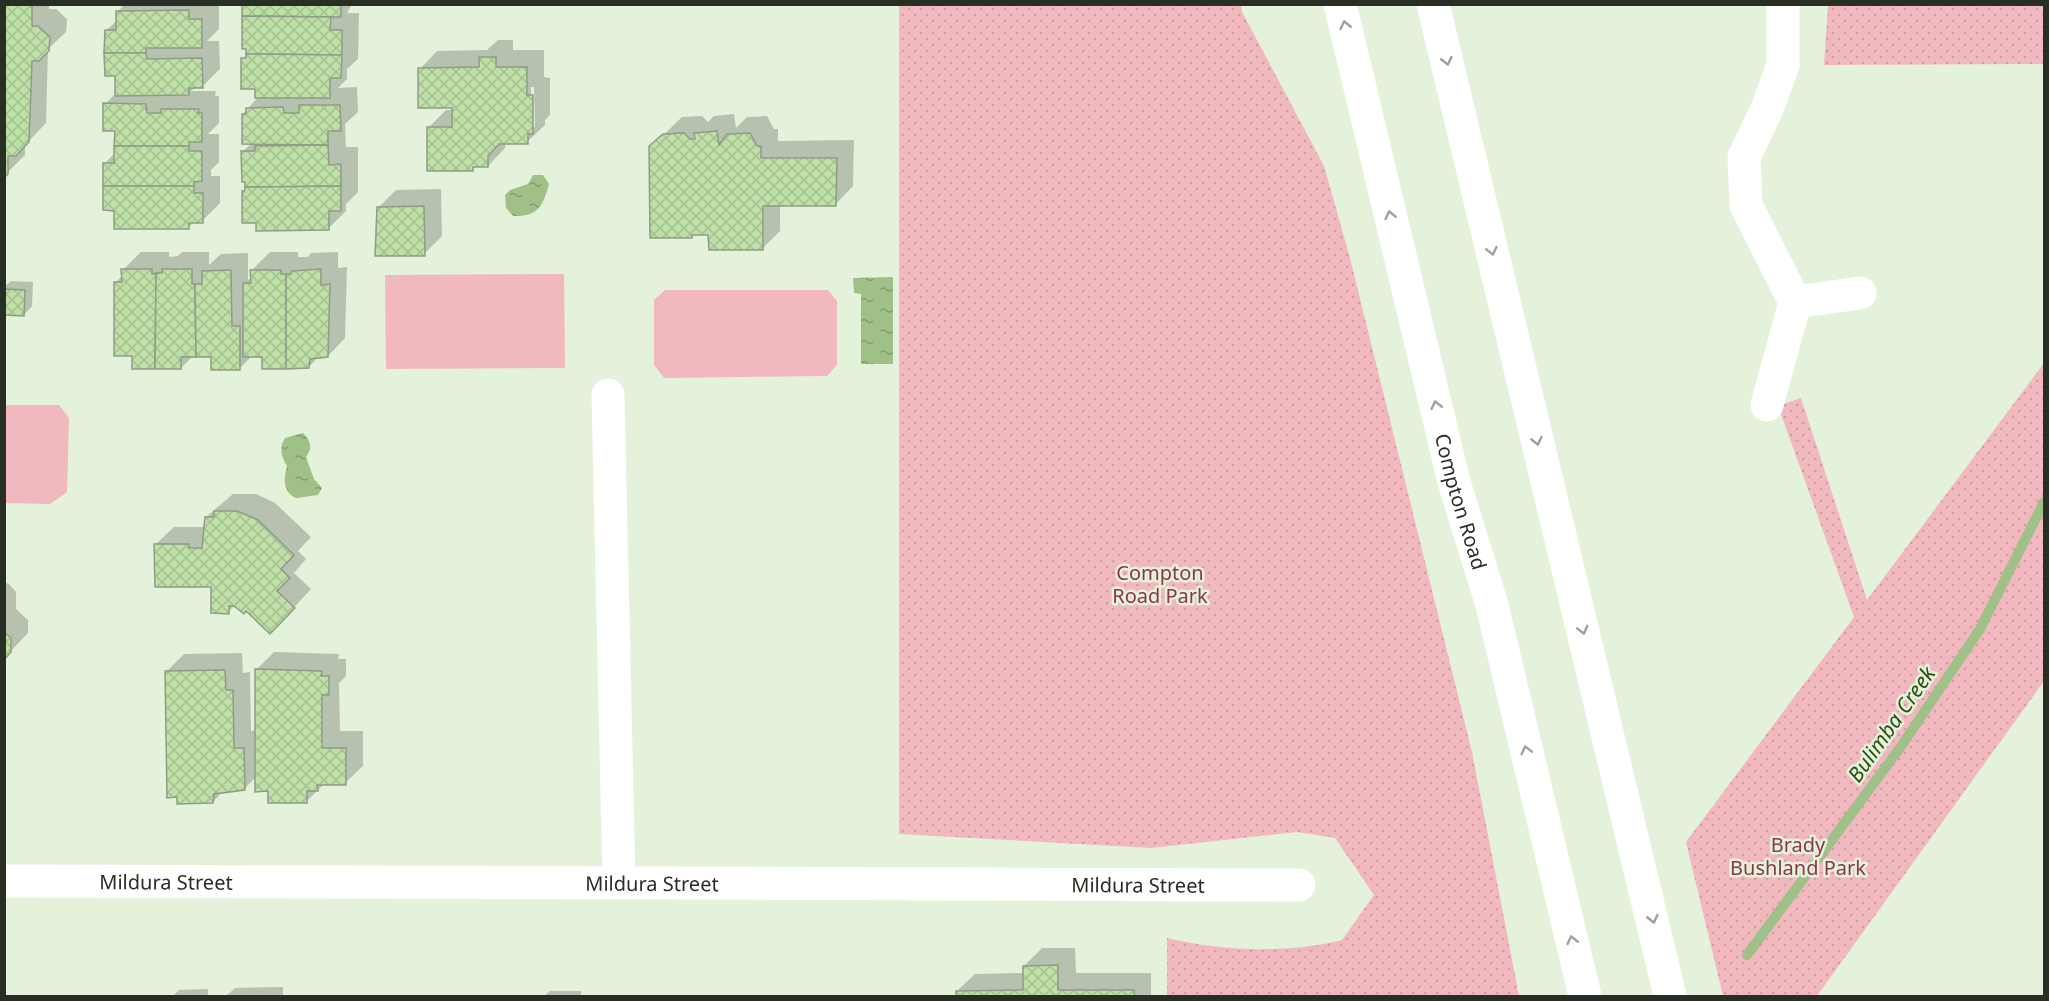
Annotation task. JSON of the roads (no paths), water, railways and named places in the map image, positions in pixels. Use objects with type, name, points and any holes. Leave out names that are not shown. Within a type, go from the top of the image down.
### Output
[{"type":"street","name":"Compton Road","points":[[1340,4],[1454,482],[1492,605],[1585,996]]},
{"type":"street","points":[[1433,4],[1670,996]]},
{"type":"street","points":[[1767,405],[1795,302],[1746,205],[1744,157],[1767,109],[1783,65],[1783,4]]},
{"type":"street","points":[[1795,302],[1860,293]]},
{"type":"street","points":[[608,395],[619,883]]},
{"type":"street","name":"Mildura Street","points":[[4,881],[1299,885]]},
{"type":"water","points":[[533,175],[543,175],[549,184],[542,204],[534,212],[513,216],[506,208],[505,195],[510,190],[528,184]]},
{"type":"water","points":[[893,277],[893,364],[861,364],[861,294],[854,293],[853,278]]},
{"type":"water","points":[[303,433],[310,445],[310,451],[306,457],[314,479],[322,488],[318,495],[296,498],[286,488],[287,466],[281,448],[285,438]]},
{"type":"waterway","name":"Bulimba Creek","points":[[1747,955],[1902,745],[1980,629],[2044,502]]},
{"type":"park label","name":"Compton Road Park","points":[[1160,584]]},
{"type":"park label","name":"Brady Bushland Park","points":[[1798,856]]}]
